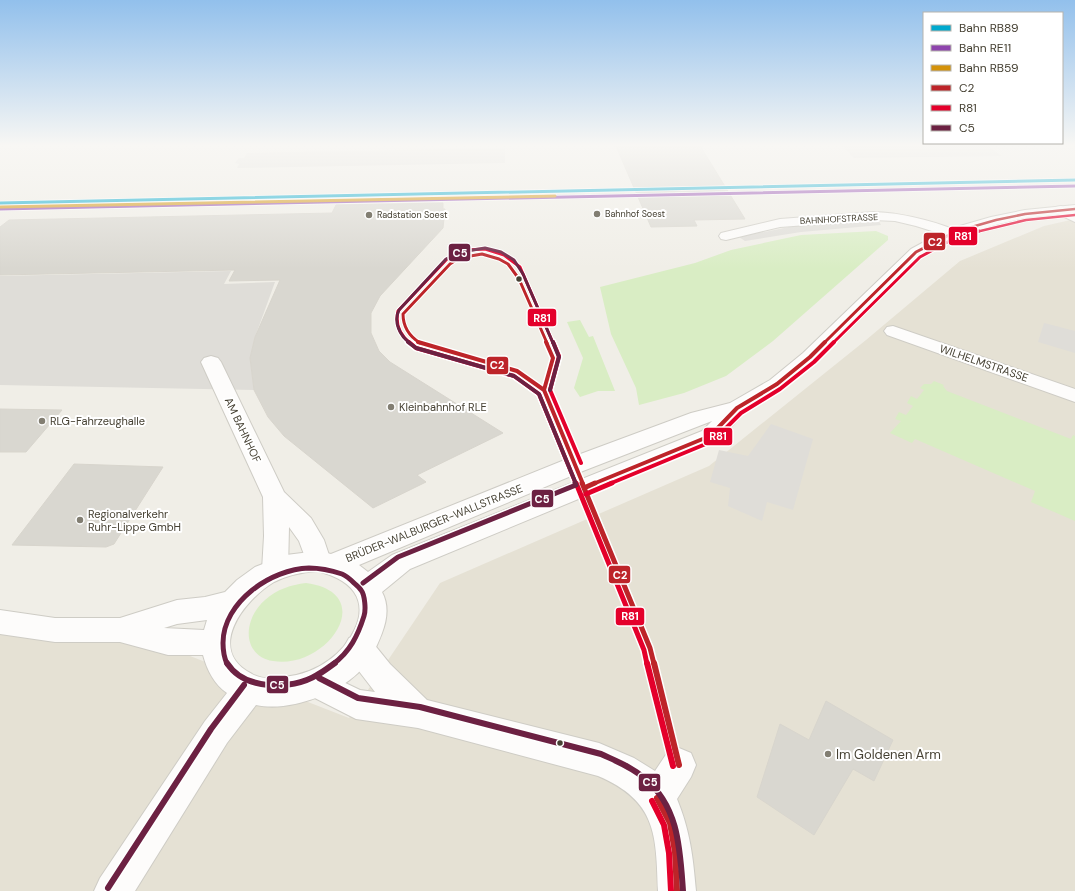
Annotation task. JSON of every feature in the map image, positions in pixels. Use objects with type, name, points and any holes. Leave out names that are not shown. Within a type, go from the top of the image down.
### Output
[{"type":"street","points":[[1068,210],[1075,218]]},
{"type":"street","name":"BRÜDER-WALBURGER-WALLSTRASSE","points":[[367,588],[401,562],[710,436],[737,408],[778,384],[810,357],[916,252],[951,233],[996,220],[1025,214],[1068,210]]},
{"type":"street","name":"BAHNHOFSTRASSE","points":[[726,236],[780,223],[874,216],[895,217],[914,221],[951,233]]},
{"type":"street","name":"WILHELMSTRASSE","points":[[893,331],[1075,396]]},
{"type":"street","name":"AM BAHNHOF","points":[[211,362],[275,497],[302,525],[326,563]]},
{"type":"street","name":"BRÜDER-WALBURGER-WALLSTRASSE","points":[[326,563],[698,418],[737,408]]},
{"type":"street","name":"AM BAHNHOF","points":[[274,570],[277,536],[275,497]]},
{"type":"street","points":[[326,563],[353,573],[367,588],[372,604],[372,621],[366,639],[354,656],[337,671],[316,683],[293,690],[270,692],[249,689],[230,678],[219,662],[215,643],[223,614],[232,601],[244,588],[274,570],[289,565],[326,563]]},
{"type":"street","points":[[120,630],[177,612],[204,609],[232,601]]},
{"type":"street","points":[[0,622],[55,630],[120,630],[168,642],[215,643]]},
{"type":"street","points":[[359,647],[369,664],[385,682],[418,713]]},
{"type":"street","points":[[316,683],[356,704],[418,713],[599,760],[620,767],[644,782],[657,798],[670,823],[675,852],[677,891]]},
{"type":"street","points":[[113,891],[216,732],[249,689]]},
{"type":"street","points":[[657,798],[679,765]]},
{"type":"shaded area","points":[[1075,219],[1075,891],[0,891],[0,631],[167,647],[349,718],[440,583],[709,466],[866,340],[960,261],[1044,226]]},
{"type":"shaded area","points":[[879,221],[881,225],[801,232],[745,241],[739,237],[794,226]]},
{"type":"shaded area","points":[[231,271],[224,284],[275,282],[255,337],[250,358],[254,390],[0,385],[0,276]]},
{"type":"shaded area","points":[[1044,323],[1075,331],[1075,353],[1038,342]]},
{"type":"shaded area","points":[[771,424],[813,439],[793,510],[767,502],[762,521],[728,506],[730,488],[710,482],[719,450],[748,456]]},
{"type":"green space","points":[[876,231],[888,236],[888,240],[773,341],[726,376],[684,393],[639,405],[636,388],[611,334],[600,287],[695,263],[731,250],[801,235]]},
{"type":"green space","points":[[580,320],[589,337],[593,336],[615,391],[598,391],[580,397],[574,388],[583,358],[567,322]]},
{"type":"green space","points":[[934,381],[944,385],[943,386],[947,391],[1071,439],[1073,435],[1075,436],[1075,521],[1031,502],[1035,491],[915,439],[912,443],[890,433],[901,421],[895,419],[899,412],[906,415],[913,406],[907,403],[911,396],[917,399],[924,390],[920,388],[924,384],[931,384]]},
{"type":"green space","points":[[306,583],[328,590],[340,601],[342,614],[338,629],[327,643],[311,654],[293,661],[273,661],[262,657],[250,644],[249,635],[253,616],[265,600],[274,593],[290,586]]},
{"type":"building","points":[[633,186],[725,186],[745,219],[694,220],[697,226],[651,227]]},
{"type":"building","points":[[443,203],[443,209],[445,209],[443,228],[380,296],[371,313],[371,333],[379,351],[390,362],[503,433],[417,475],[426,482],[373,508],[284,436],[268,417],[254,390],[250,358],[255,337],[280,280],[229,281],[235,270],[0,275],[0,227],[9,220],[332,213],[336,205]]},
{"type":"building","name":"RLG-Fahrzeughalle","points":[[0,409],[62,410],[26,452],[0,452]]},
{"type":"building","name":"Regionalverkehr Ruhr-Lippe GmbH","points":[[74,464],[163,467],[114,544],[106,547],[12,545]]},
{"type":"building","name":"Im Goldenen Arm","points":[[826,701],[893,740],[874,781],[853,769],[814,835],[757,797],[780,724],[809,740]]},
{"type":"railway","points":[[555,196],[1048,186]]},
{"type":"rail line","name":"RB89","points":[[0,203],[814,186]]},
{"type":"rail line","name":"RE11","points":[[0,209],[1075,186]]},
{"type":"rail line","name":"RB59","points":[[0,207],[555,196]]},
{"type":"transit line","name":"C2","points":[[584,488],[710,436],[737,408],[777,384],[810,357],[916,252],[951,233],[996,220],[1025,214],[1075,209]]},
{"type":"transit line","name":"R81","points":[[586,494],[713,441],[741,413],[780,389],[814,362],[920,257],[953,239],[997,226],[1026,220],[1075,215]]},
{"type":"transit line","name":"C5","points":[[363,583],[398,557],[576,485],[539,394],[514,376],[416,348],[403,338],[397,326],[397,314],[399,310],[446,259],[461,252],[485,248],[501,252],[514,260],[523,274],[559,357],[550,390]]},
{"type":"transit line","name":"R81","points":[[581,463],[550,390],[559,356],[520,267],[504,255],[485,249],[465,250],[447,259],[398,311],[398,328],[403,337],[416,348],[514,376],[539,394],[644,650],[673,766]]},
{"type":"transit line","name":"C2","points":[[482,254],[494,257],[508,264],[519,279],[553,358],[544,390],[517,371],[419,343],[406,331],[403,314],[450,264],[459,258],[482,254]]},
{"type":"transit line","name":"C2","points":[[544,390],[650,648],[679,765]]},
{"type":"transit line","name":"C5","points":[[310,568],[344,574],[362,590],[366,612],[358,636],[341,658],[316,676],[286,686],[253,683],[237,675],[229,667],[223,652],[223,635],[228,619],[236,605],[248,593],[262,583],[278,576],[310,568]]},
{"type":"transit line","name":"C5","points":[[319,678],[358,698],[420,707],[601,754],[625,765],[644,777],[658,791],[668,806],[675,823],[679,842],[683,891]]},
{"type":"transit line","name":"C5","points":[[108,888],[211,729],[244,685]]},
{"type":"transit line","name":"C2","points":[[657,798],[670,823],[675,852],[677,891]]},
{"type":"transit line","name":"R81","points":[[652,801],[664,825],[669,853],[671,891]]},
{"type":"place","name":"Bahnhof Soest","points":[[597,214]]},
{"type":"place","name":"Radstation Soest","points":[[369,215]]},
{"type":"place","name":"Kleinbahnhof RLE","points":[[391,407]]},
{"type":"place","name":"RLG-Fahrzeughalle","points":[[42,421]]},
{"type":"place","name":"Regionalverkehr Ruhr-Lippe GmbH","points":[[80,520]]},
{"type":"place","name":"Im Goldenen Arm","points":[[828,754]]}]
